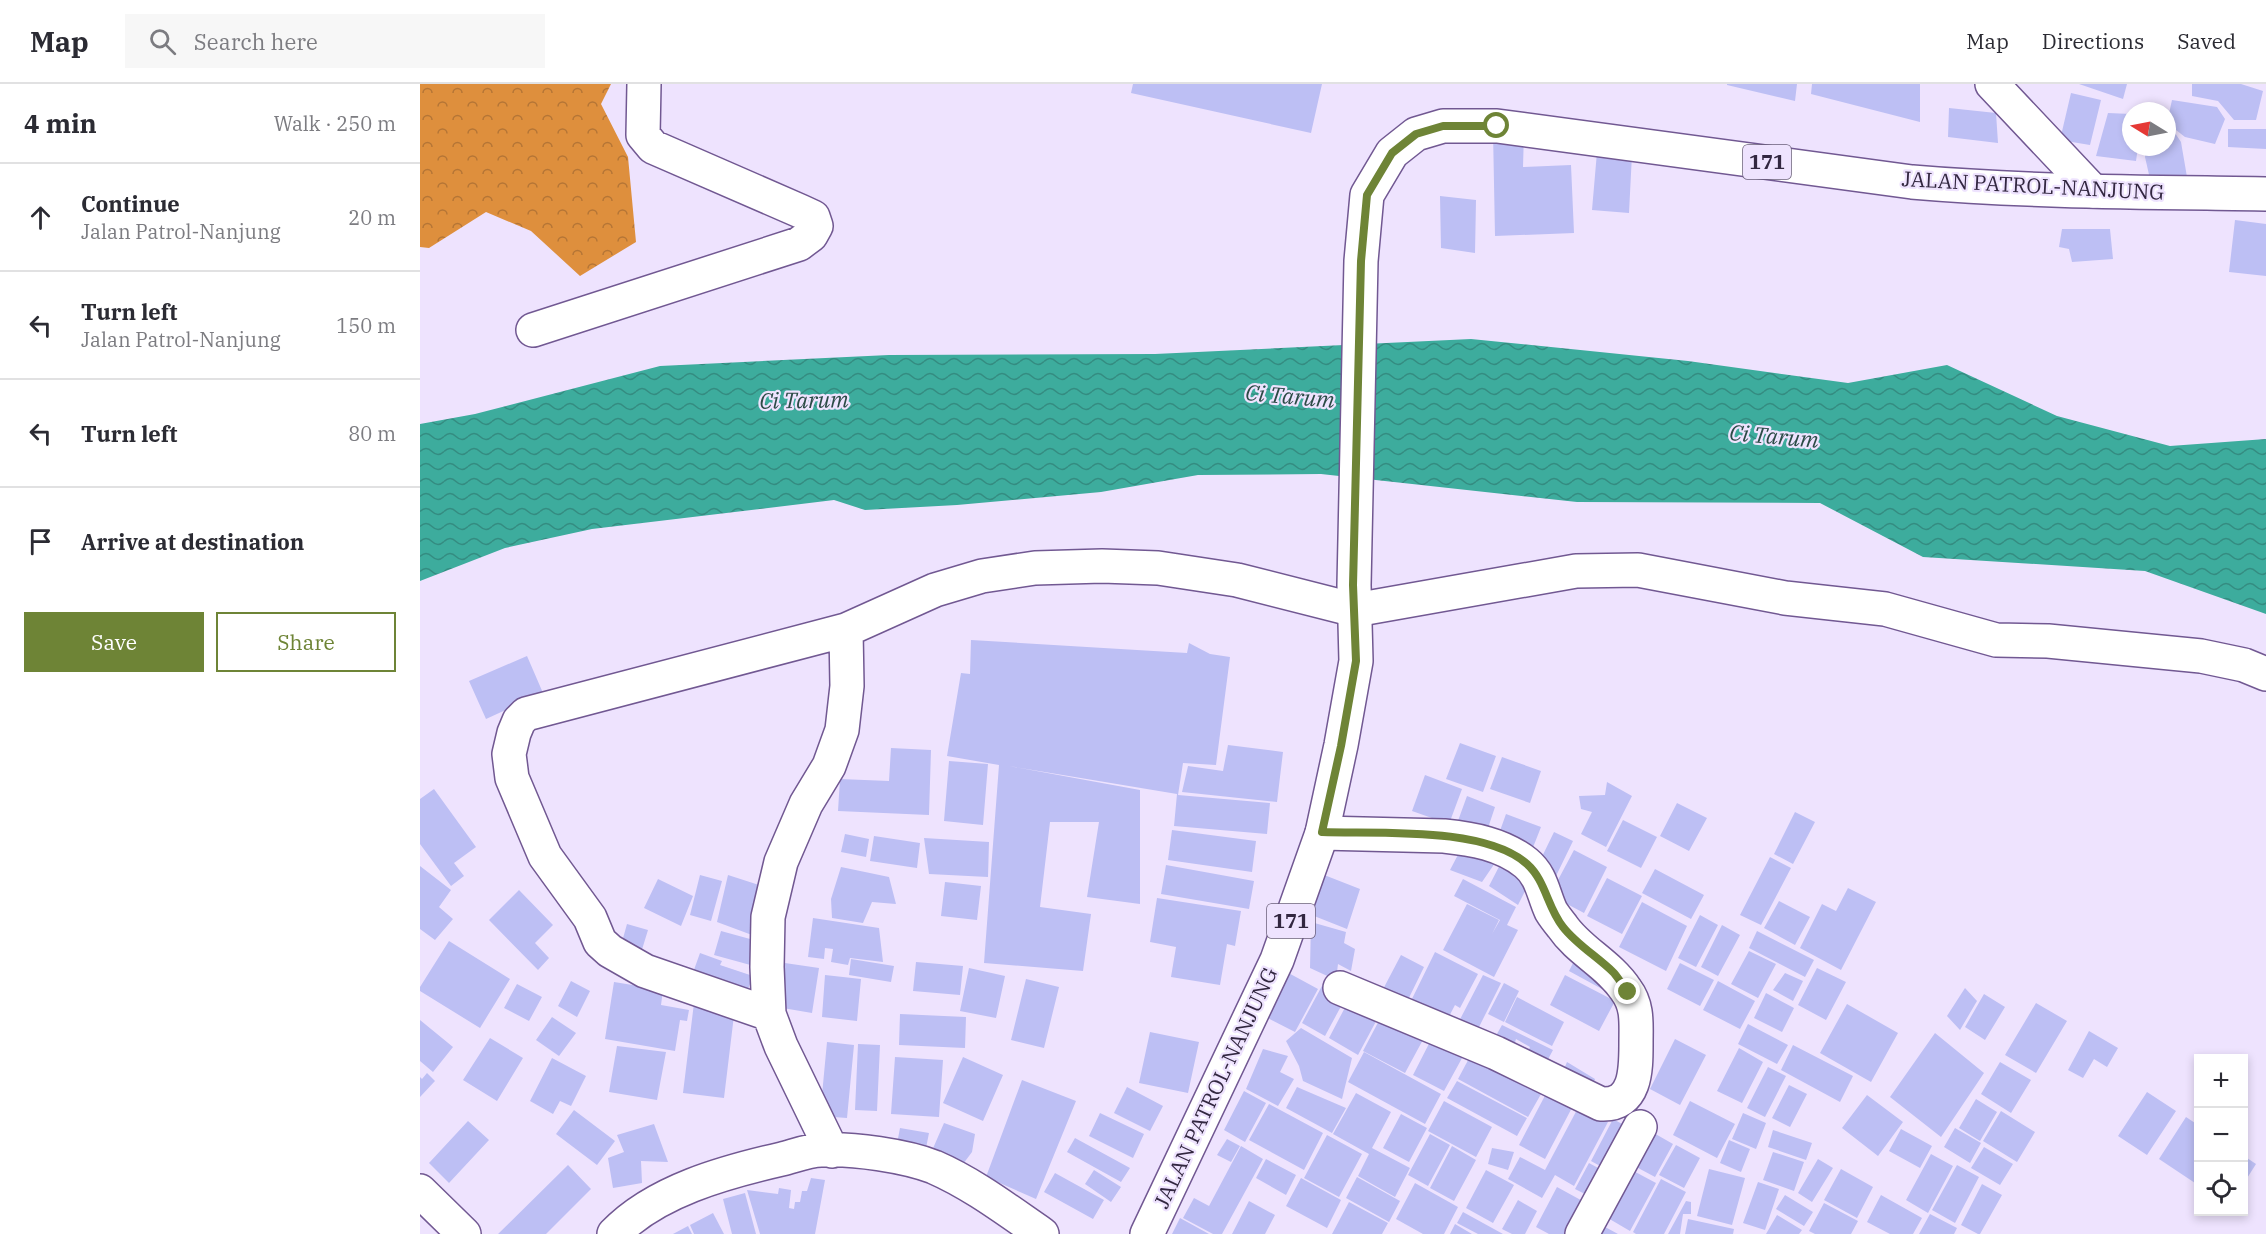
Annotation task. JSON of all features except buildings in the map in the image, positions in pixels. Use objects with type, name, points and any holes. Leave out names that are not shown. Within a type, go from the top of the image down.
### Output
[{"type":"street","points":[[533,330],[799,244],[811,235],[816,226],[813,218],[800,211],[653,147],[643,135],[644,84]]},
{"type":"street","points":[[1992,84],[2093,191]]},
{"type":"street","name":"JALAN PATROL-NANJUNG","points":[[1147,1234],[1277,960],[1322,832],[1341,746],[1356,661],[1354,597],[1361,261],[1367,195],[1392,153],[1416,134],[1443,126],[1497,126],[1912,182],[1970,187],[2266,194]]},
{"type":"street","points":[[769,1014],[645,970],[610,951],[600,942],[590,918],[545,856],[512,778],[509,754],[519,721],[526,714],[846,630],[935,590],[982,576],[1046,568],[1102,566],[1158,568],[1354,597],[1576,571],[1638,570],[1785,598],[1885,609],[1996,640],[2048,642],[2201,656],[2244,665],[2266,674]]},
{"type":"street","points":[[832,1151],[781,1046],[769,1014],[768,916],[780,862],[807,804],[830,766],[842,730],[847,686],[846,630]]},
{"type":"street","points":[[1322,832],[1464,838],[1500,848],[1527,864],[1539,878],[1551,911],[1564,930],[1614,974],[1628,992],[1636,1010],[1636,1073],[1630,1089],[1621,1097],[1611,1104],[1601,1104],[1496,1053],[1340,988]]},
{"type":"street","points":[[1582,1234],[1640,1127]]},
{"type":"street","points":[[614,1234],[623,1225],[669,1196],[725,1172],[821,1150],[900,1158],[932,1167],[999,1204],[1042,1234]]},
{"type":"street","points":[[420,1191],[464,1234]]},
{"type":"green space","points":[[420,84],[611,84],[601,104],[628,157],[636,242],[580,276],[531,231],[486,212],[429,248],[420,247]]},
{"type":"water","name":"Ci Tarum","points":[[1471,339],[1688,361],[1848,383],[1947,365],[2057,416],[2170,446],[2266,439],[2266,614],[2145,571],[1923,557],[1820,503],[1577,502],[1321,474],[1198,475],[1101,492],[957,505],[865,510],[834,500],[592,529],[505,548],[420,581],[420,424],[475,414],[660,366],[889,355],[1155,354]]},
{"type":"route","points":[[1497,126],[1443,126],[1416,134],[1392,153],[1367,195],[1361,261],[1353,585],[1356,661],[1341,746],[1322,832],[1464,838],[1484,842],[1516,856],[1527,864],[1539,878],[1551,911],[1564,930],[1614,974],[1628,992]]}]
